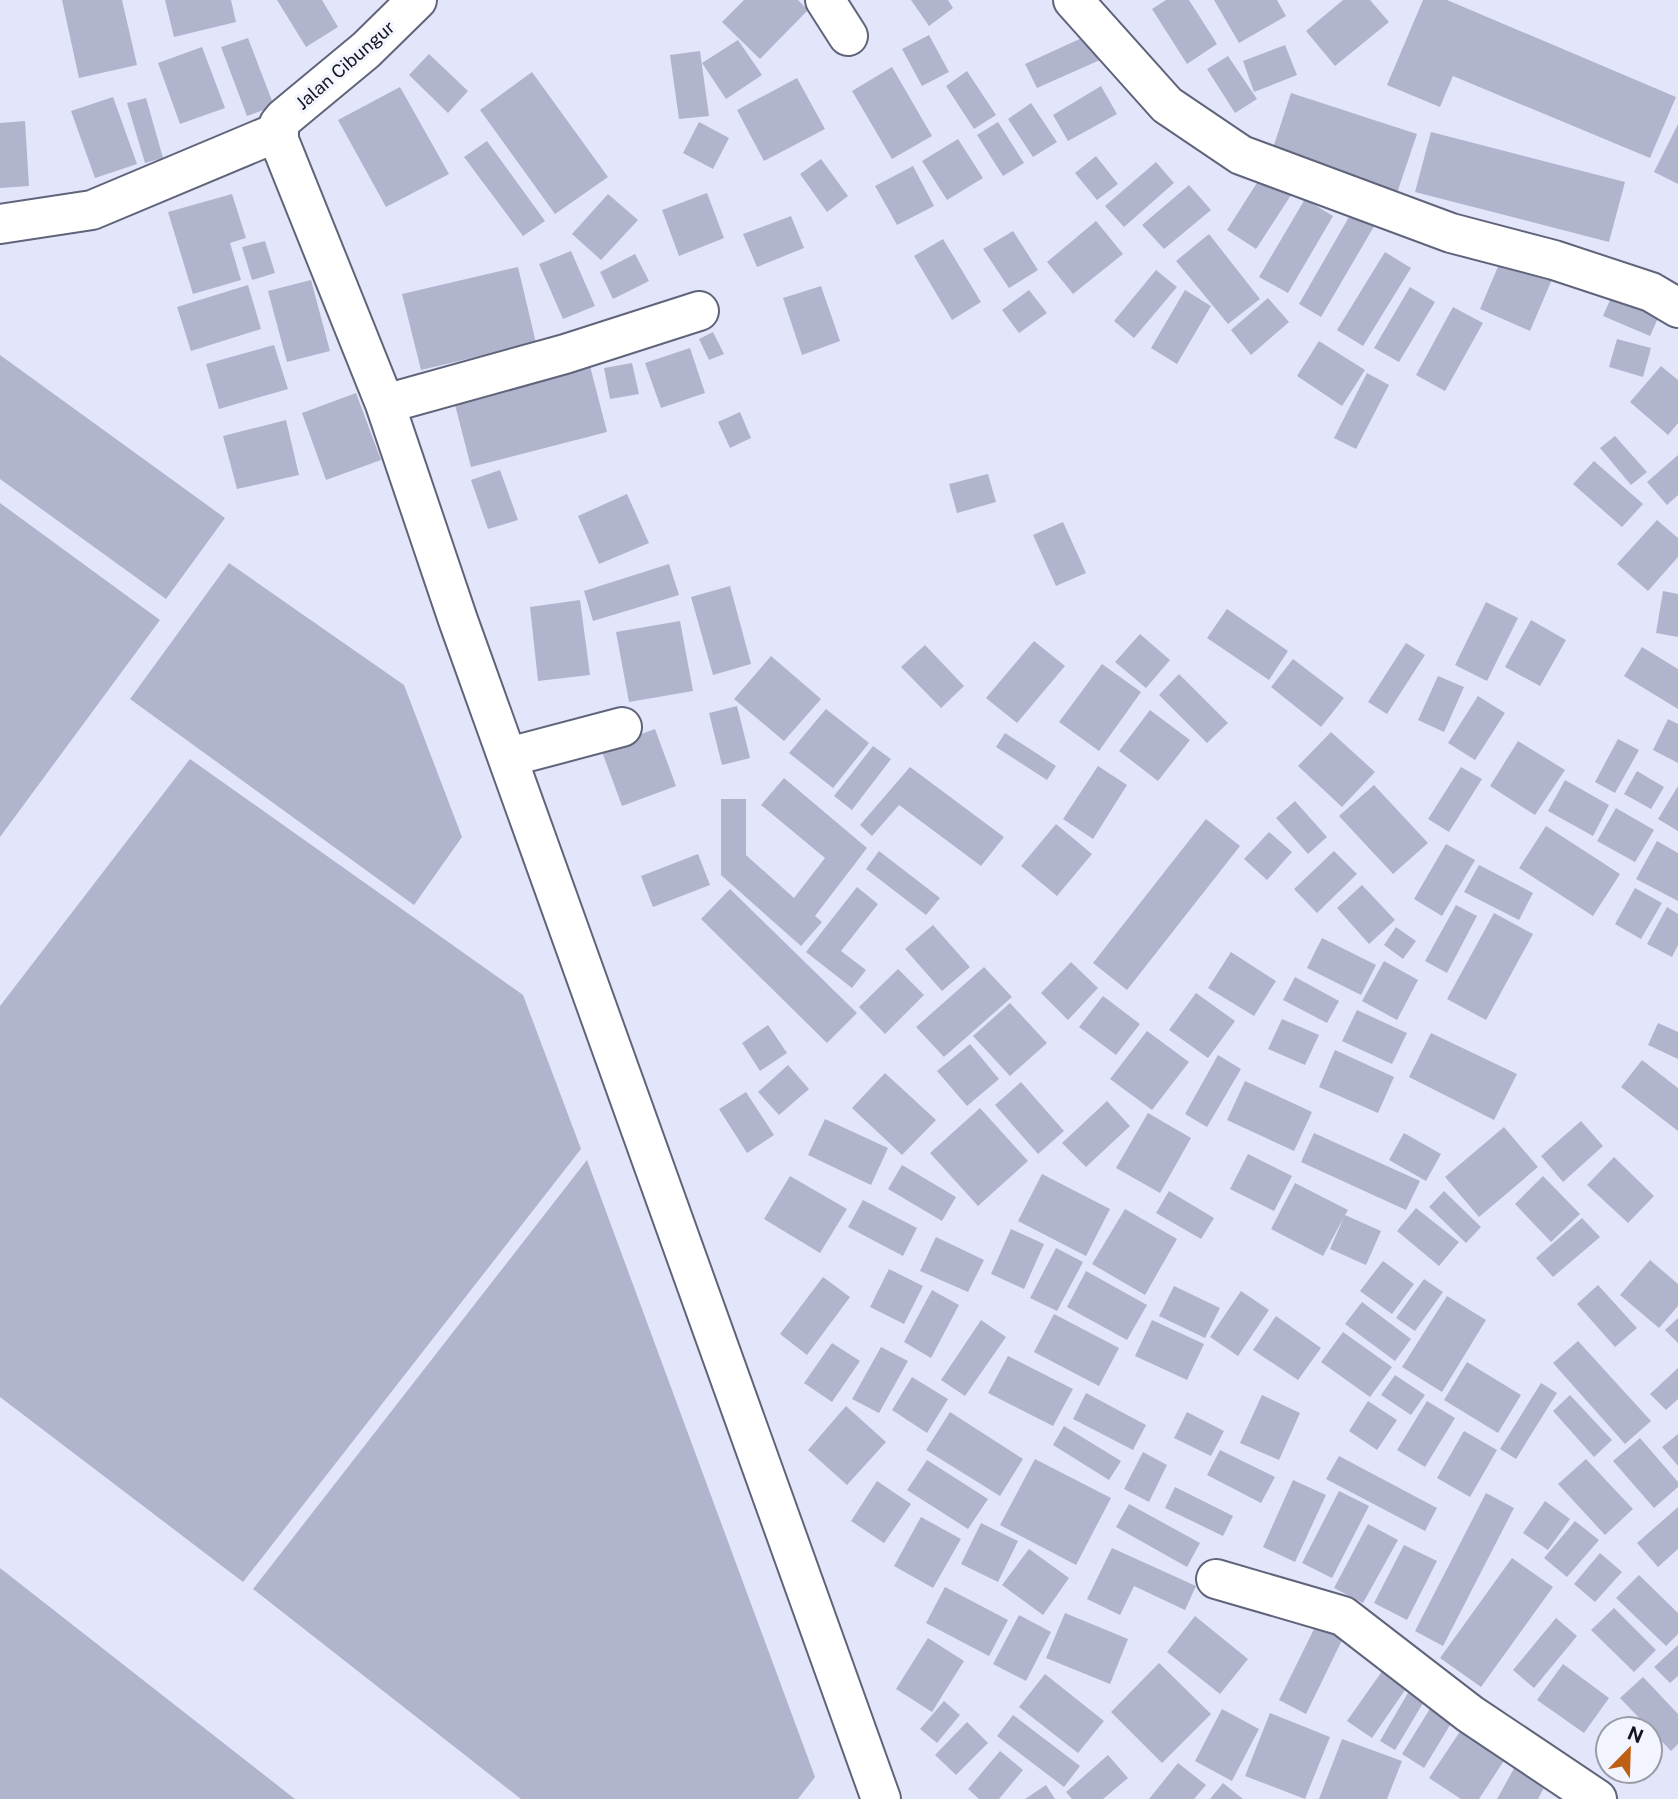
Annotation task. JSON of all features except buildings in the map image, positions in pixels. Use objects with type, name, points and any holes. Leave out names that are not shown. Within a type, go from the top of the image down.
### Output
[{"type":"street","name":"Jalan Cibungur","points":[[278,132],[284,118],[366,50],[417,0]]},
{"type":"street","points":[[825,0],[848,36]]},
{"type":"street","points":[[1073,0],[1167,105],[1241,155],[1451,233],[1554,260],[1651,292],[1678,308]]},
{"type":"street","points":[[0,225],[92,210],[278,132],[385,404],[458,620],[881,1799]]},
{"type":"street","points":[[385,404],[565,354],[699,312]]},
{"type":"street","points":[[509,757],[622,727]]},
{"type":"street","points":[[1216,1579],[1343,1616],[1469,1714],[1597,1799]]}]
